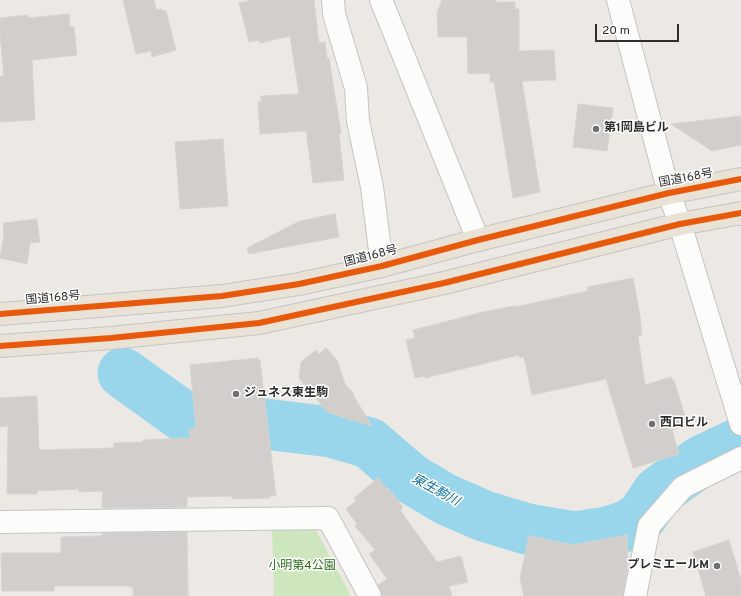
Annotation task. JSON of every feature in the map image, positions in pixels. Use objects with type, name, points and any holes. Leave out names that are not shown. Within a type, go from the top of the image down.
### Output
[{"type":"highway","name":"国道168号","points":[[0,314],[222,296],[300,284],[382,266],[478,240],[669,193],[741,179]]},
{"type":"highway","points":[[0,346],[111,338],[259,323],[444,282],[680,224],[741,213]]},
{"type":"street","points":[[333,0],[334,14],[356,88],[358,120],[372,187],[382,266]]},
{"type":"street","points":[[381,0],[478,240]]},
{"type":"street","points":[[618,0],[669,193],[680,224],[741,424]]},
{"type":"street","points":[[635,596],[649,526],[683,487],[741,458]]},
{"type":"street","points":[[0,522],[328,518],[370,596]]},
{"type":"green space","name":"小明第4公園","points":[[297,523],[316,530],[351,596],[274,596],[272,528]]},
{"type":"building","points":[[123,0],[154,0],[156,10],[162,9],[163,11],[166,11],[176,50],[152,57],[151,51],[136,54]]},
{"type":"building","points":[[252,0],[314,0],[319,43],[325,42],[327,58],[329,58],[341,133],[339,134],[344,180],[313,183],[306,131],[260,134],[258,102],[261,102],[261,96],[299,94],[290,36],[260,43],[259,40],[249,42],[239,3]]},
{"type":"building","points":[[442,0],[496,0],[496,2],[515,2],[515,9],[519,9],[519,51],[554,50],[556,80],[522,81],[540,192],[513,198],[494,82],[490,82],[490,73],[468,74],[467,37],[438,37],[437,12]]},
{"type":"building","points":[[69,14],[70,27],[74,27],[77,55],[32,60],[35,120],[0,122],[0,77],[4,76],[0,18],[28,15],[28,18]]},
{"type":"building","name":"第1岡島ビル","points":[[578,104],[613,108],[607,151],[573,147]]},
{"type":"building","points":[[741,116],[741,145],[712,151],[671,124]]},
{"type":"building","points":[[223,139],[228,206],[180,209],[175,142]]},
{"type":"building","points":[[335,214],[339,237],[249,254],[247,248],[300,221]]},
{"type":"building","points":[[37,219],[40,242],[30,243],[27,264],[0,258],[4,235],[3,223]]},
{"type":"building","points":[[633,278],[640,316],[642,335],[638,336],[645,385],[671,377],[672,380],[674,380],[686,420],[683,421],[684,426],[672,430],[679,454],[633,468],[606,379],[532,395],[524,357],[520,358],[519,355],[425,378],[425,376],[415,378],[406,340],[415,338],[413,330],[483,312],[515,307],[588,291],[587,287]]},
{"type":"building","points":[[326,348],[337,360],[345,384],[354,394],[353,395],[372,426],[327,412],[299,378],[301,362],[316,350],[319,354]]},
{"type":"building","points":[[258,358],[258,360],[260,360],[276,496],[270,496],[270,498],[232,499],[232,496],[187,497],[187,507],[102,508],[103,491],[79,492],[79,489],[37,491],[37,494],[7,494],[8,426],[0,427],[0,398],[37,396],[39,450],[114,448],[114,443],[190,438],[189,429],[196,428],[190,365]]},
{"type":"building","points":[[378,478],[403,507],[400,510],[437,562],[461,556],[468,582],[449,586],[452,596],[382,596],[378,585],[387,579],[369,554],[375,550],[355,526],[357,524],[346,509],[356,501],[354,498]]},
{"type":"building","points":[[187,532],[188,596],[133,596],[133,587],[130,586],[54,586],[54,591],[2,591],[1,553],[61,553],[61,537],[102,536],[102,533]]},
{"type":"building","points":[[627,535],[628,565],[623,596],[524,596],[520,578],[529,536],[573,545]]},
{"type":"building","name":"プレミエールM","points":[[729,540],[741,580],[741,596],[706,596],[693,552]]},
{"type":"waterway","name":"東生駒川","points":[[123,373],[191,422],[265,424],[331,432],[369,443],[410,478],[445,499],[484,516],[527,529],[574,537],[608,532],[629,525],[642,516],[658,492],[701,461],[741,442]]},
{"type":"cycle path","points":[[0,314],[222,296],[299,284],[382,266],[478,240],[669,193],[741,179]]},
{"type":"cycle path","points":[[0,346],[111,338],[259,323],[444,283],[680,224],[741,213]]},
{"type":"place","name":"第1岡島ビル","points":[[596,129]]},
{"type":"place","name":"ジュネス東生駒","points":[[236,394]]},
{"type":"place","name":"西口ビル","points":[[652,424]]},
{"type":"place","name":"プレミエールM","points":[[717,566]]}]
